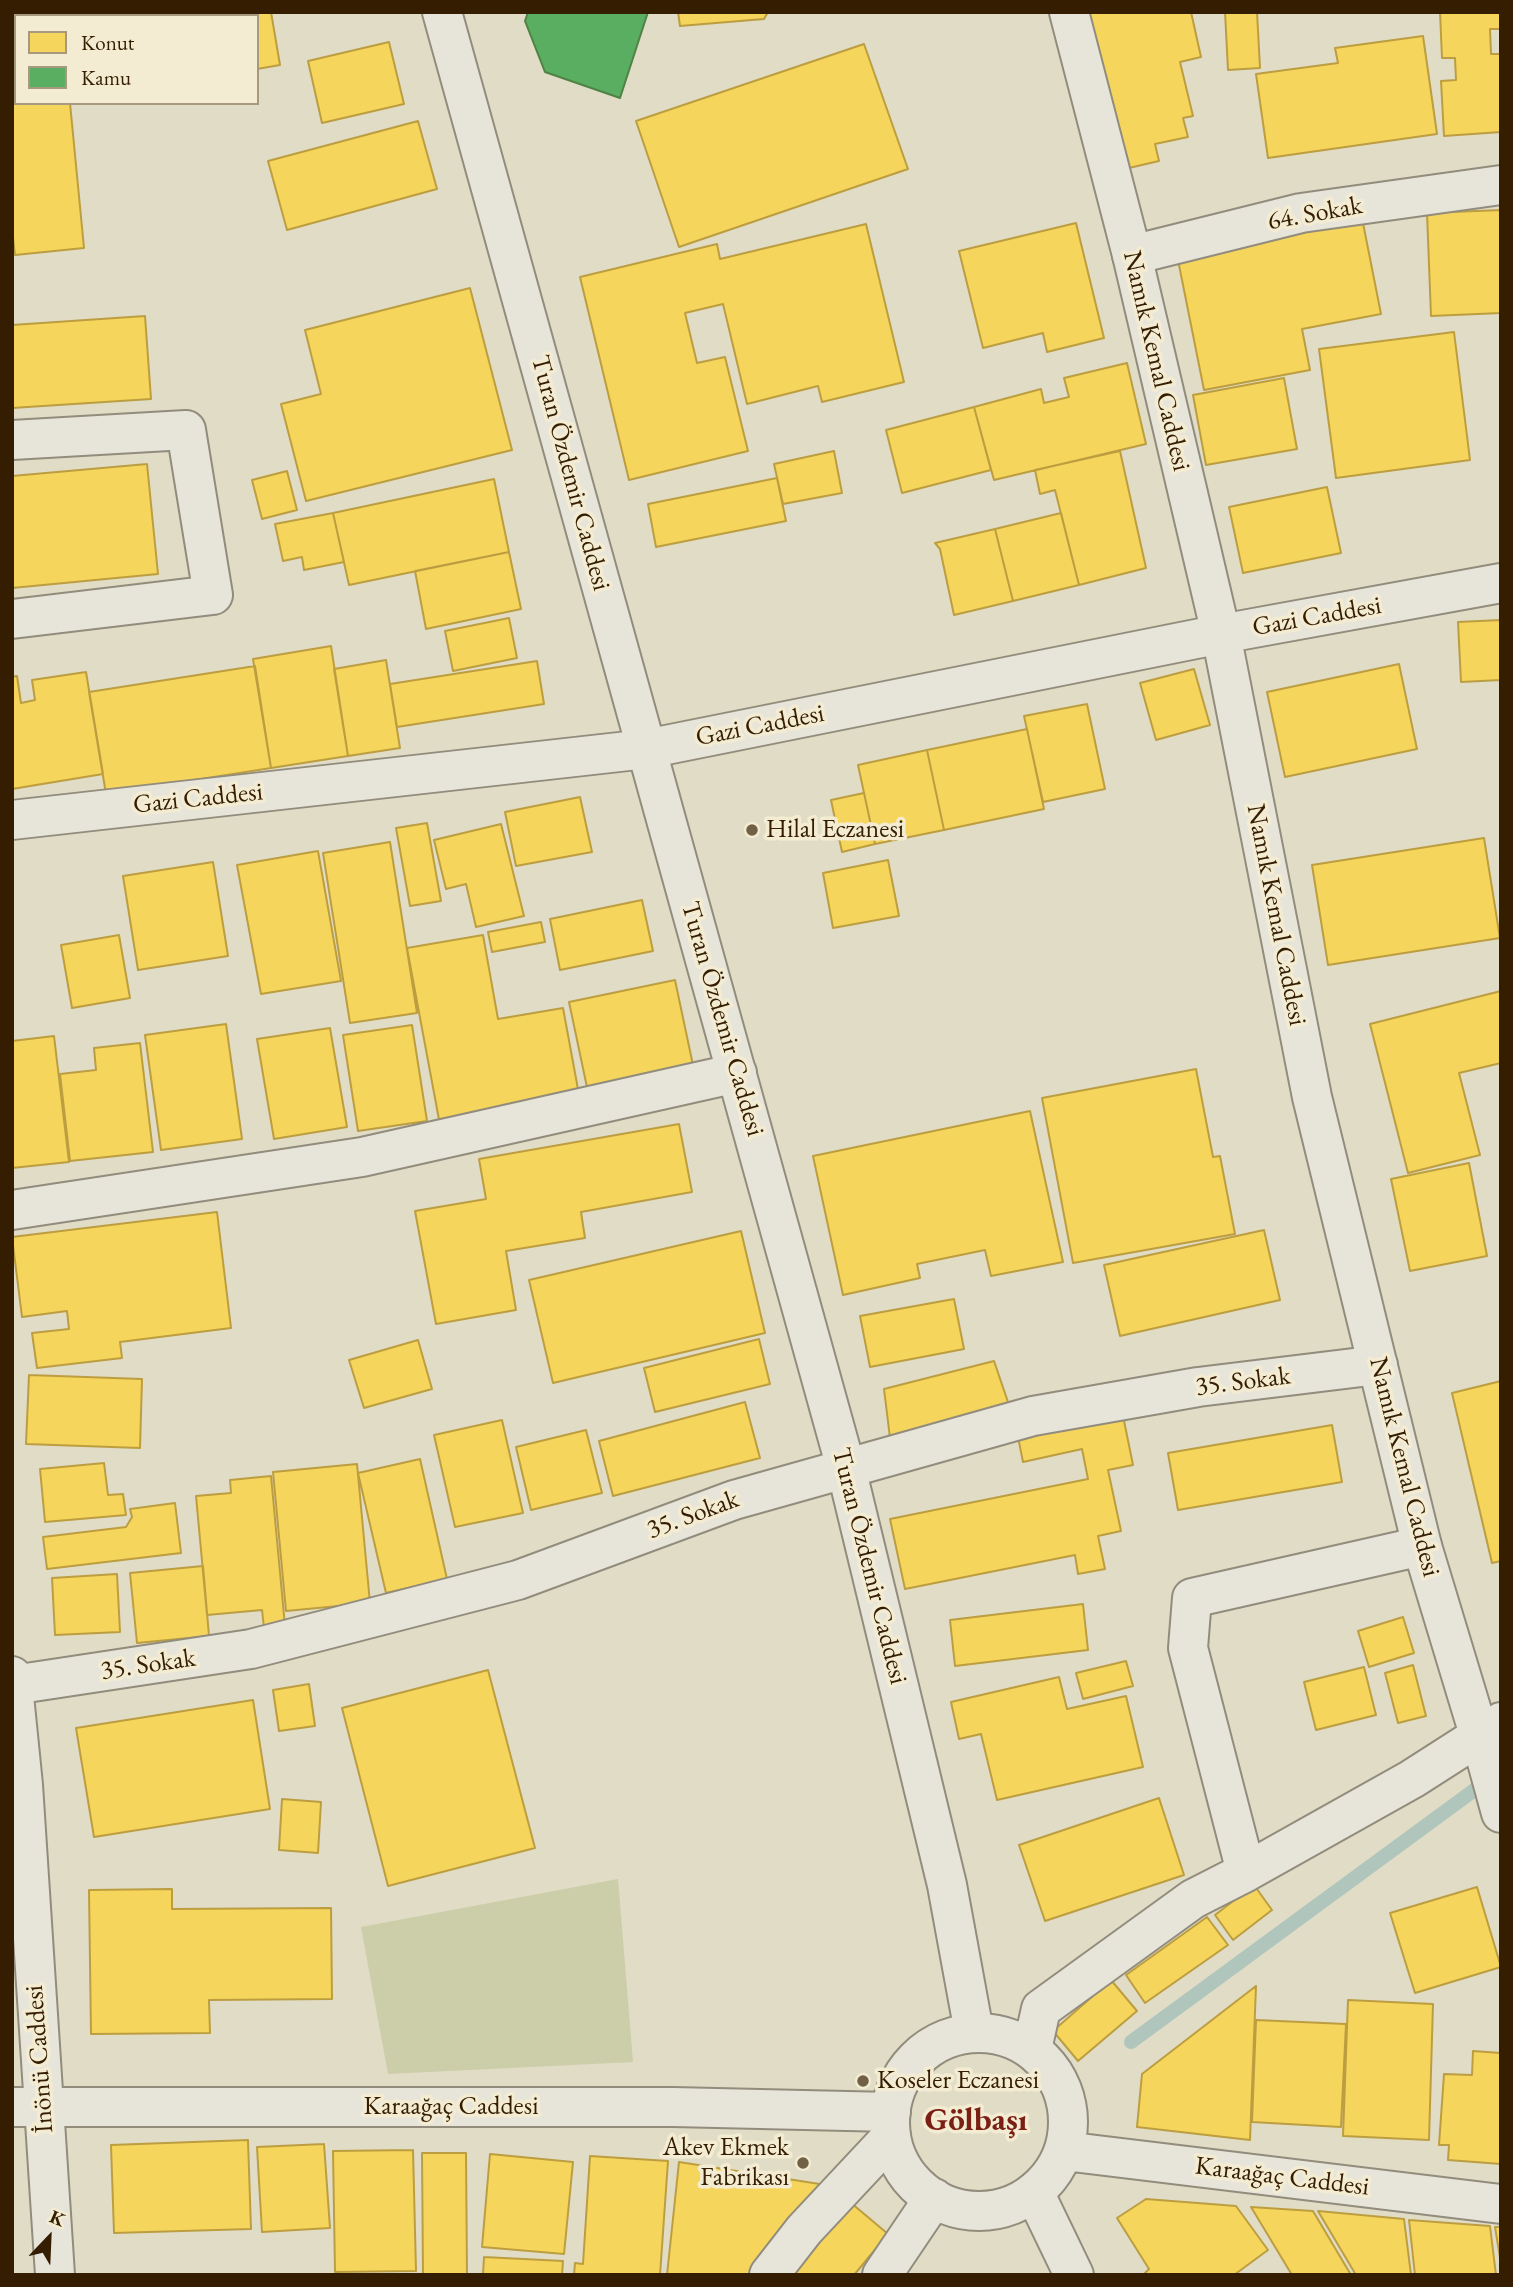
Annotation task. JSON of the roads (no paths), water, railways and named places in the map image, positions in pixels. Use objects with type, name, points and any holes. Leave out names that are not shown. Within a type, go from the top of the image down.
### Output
[{"type":"street","name":"Turan Özdemir Caddesi","points":[[442,12],[846,1468],[947,1885],[974,2032]]},
{"type":"street","name":"Namık Kemal Caddesi","points":[[1069,12],[1132,255],[1221,634],[1312,1097],[1422,1546],[1489,1736],[1501,1812]]},
{"type":"street","name":"64. Sokak","points":[[1132,255],[1301,214],[1501,185]]},
{"type":"street","points":[[12,440],[186,430],[213,594],[12,619]]},
{"type":"street","name":"Gazi Caddesi","points":[[12,820],[646,749],[1221,634],[1501,583]]},
{"type":"street","points":[[12,1210],[362,1157],[737,1073]]},
{"type":"street","name":"35. Sokak","points":[[13,1685],[251,1649],[518,1580],[734,1500],[1033,1416],[1198,1387],[1378,1365]]},
{"type":"street","points":[[1246,1872],[1188,1648],[1192,1598],[1422,1546]]},
{"type":"street","name":"İnönü Caddesi","points":[[12,1676],[23,1785],[27,2106],[55,2275]]},
{"type":"street","points":[[1032,2049],[1041,2009],[1193,1899],[1489,1736]]},
{"type":"street","points":[[974,2032],[1004,2036],[1032,2049],[1058,2077],[1069,2113],[1064,2151],[1047,2180],[1034,2192],[1011,2205],[985,2211],[958,2208],[934,2198],[914,2182],[900,2162],[891,2124],[900,2082],[918,2057],[944,2039],[974,2032]]},
{"type":"street","name":"Karaağaç Caddesi","points":[[27,2106],[659,2107],[891,2124]]},
{"type":"street","points":[[769,2275],[891,2124]]},
{"type":"street","name":"Karaağaç Caddesi","points":[[1064,2151],[1501,2204]]},
{"type":"street","points":[[1034,2192],[1074,2275]]},
{"type":"street","points":[[883,2275],[934,2198]]},
{"type":"waterway","points":[[1131,2042],[1488,1780]]},
{"type":"place","name":"Hilal Eczanesi","points":[[752,830]]},
{"type":"place","name":"Koseler Eczanesi","points":[[863,2081]]},
{"type":"place","name":"Akev Ekmek Fabrikası","points":[[803,2163]]},
{"type":"district","name":"Gölbaşı","points":[[976,2121]]}]
